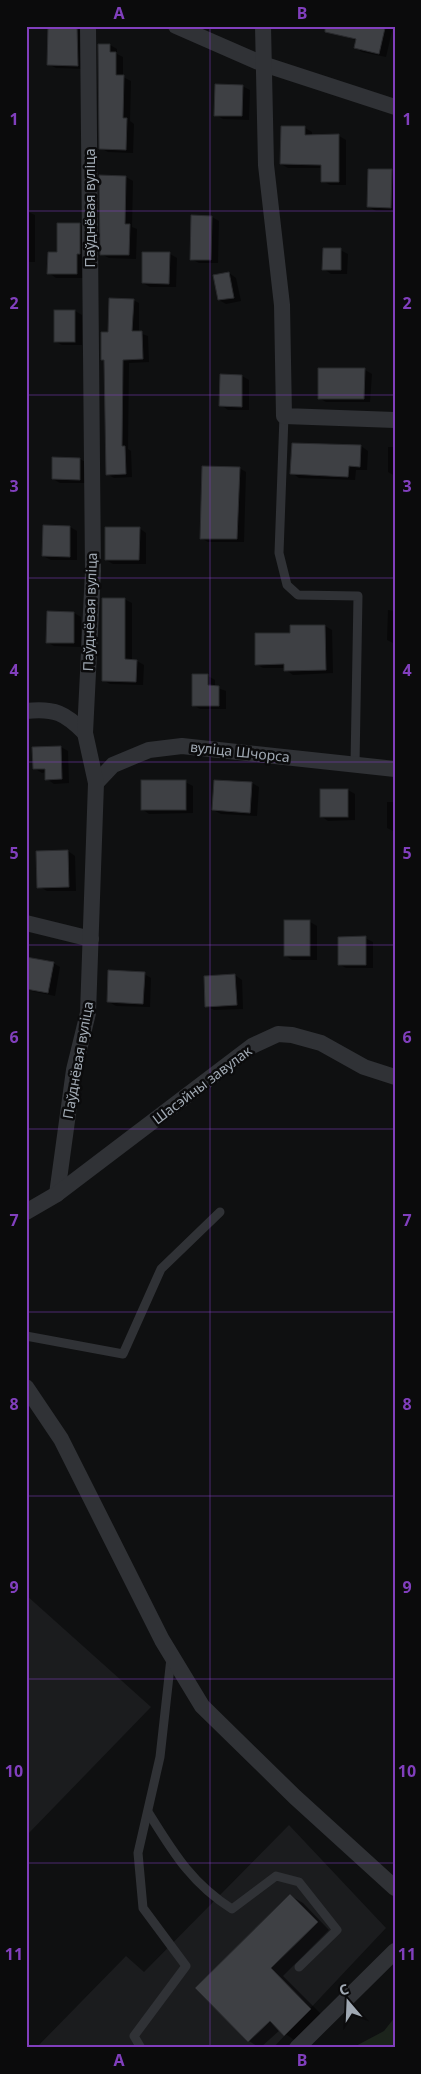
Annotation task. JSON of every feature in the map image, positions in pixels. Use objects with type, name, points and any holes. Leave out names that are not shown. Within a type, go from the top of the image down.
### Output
[{"type":"street","name":"Паўднёвая вуліца","points":[[57,1194],[74,1070],[88,1013],[96,782],[85,733],[93,571],[88,26]]},
{"type":"street","points":[[176,26],[263,64],[395,108]]},
{"type":"street","points":[[264,26],[263,64],[266,165],[282,305],[284,416],[395,420]]},
{"type":"street","points":[[26,711],[46,709],[70,718],[85,733]]},
{"type":"street","name":"вуліца Шчорса","points":[[96,782],[113,766],[149,750],[182,746],[395,769]]},
{"type":"street","points":[[26,924],[91,939]]},
{"type":"street","name":"Шасэйны завулак","points":[[26,1212],[57,1194],[252,1046],[278,1034],[292,1035],[321,1043],[364,1067],[395,1078]]},
{"type":"street","points":[[26,1387],[60,1439],[172,1656],[202,1706],[295,1797],[395,1888]]},
{"type":"street","points":[[297,2048],[395,1951]]},
{"type":"lane","points":[[284,416],[279,553],[287,585],[298,595],[358,596],[355,764]]},
{"type":"lane","points":[[26,1336],[123,1354],[161,1269],[220,1212]]},
{"type":"lane","points":[[141,2048],[134,2036],[186,1966],[143,1908],[138,1854],[160,1757],[172,1656]]},
{"type":"lane","points":[[148,1812],[180,1864],[215,1899],[232,1910],[276,1876],[299,1882],[337,1930],[299,1967]]},
{"type":"shaded area","points":[[26,1595],[151,1707],[26,1836]]},
{"type":"shaded area","points":[[289,1825],[386,1928],[273,2048],[36,2048],[126,1956],[144,1972]]},
{"type":"shaded area","points":[[395,2017],[395,2048],[352,2048],[384,2031]]},
{"type":"building","points":[[48,26],[77,26],[78,66],[47,65]]},
{"type":"building","points":[[325,26],[376,26],[385,28],[379,54],[354,48],[356,39],[325,32]]},
{"type":"building","points":[[98,44],[110,44],[110,52],[116,52],[116,75],[124,75],[123,118],[127,118],[126,150],[99,149]]},
{"type":"building","points":[[215,84],[243,85],[242,116],[214,116]]},
{"type":"building","points":[[281,126],[305,126],[305,135],[339,134],[339,182],[321,182],[321,165],[280,164]]},
{"type":"building","points":[[368,169],[392,169],[391,208],[367,207]]},
{"type":"building","points":[[99,175],[126,176],[125,224],[130,224],[129,255],[100,255]]},
{"type":"building","points":[[191,215],[212,216],[211,260],[190,260]]},
{"type":"building","points":[[57,223],[80,223],[80,254],[77,254],[77,274],[47,274],[48,252],[57,252]]},
{"type":"building","points":[[323,248],[341,248],[341,270],[322,270]]},
{"type":"building","points":[[142,252],[170,252],[169,284],[142,283]]},
{"type":"building","points":[[229,272],[234,298],[218,300],[213,275]]},
{"type":"building","points":[[109,298],[134,299],[132,331],[142,331],[143,359],[123,360],[122,446],[125,446],[126,474],[106,475],[104,360],[101,360],[101,332],[108,332]]},
{"type":"building","points":[[54,310],[75,310],[75,342],[54,342]]},
{"type":"building","points":[[318,368],[365,368],[364,399],[318,399]]},
{"type":"building","points":[[220,374],[242,375],[242,407],[219,406]]},
{"type":"building","points":[[292,443],[361,445],[360,467],[349,466],[348,477],[290,474]]},
{"type":"building","points":[[52,457],[80,458],[80,480],[52,479]]},
{"type":"building","points":[[202,466],[240,467],[237,539],[200,539]]},
{"type":"building","points":[[43,525],[70,526],[70,557],[42,556]]},
{"type":"building","points":[[105,527],[140,527],[139,560],[105,560]]},
{"type":"building","points":[[102,598],[125,598],[125,659],[137,660],[136,682],[102,681]]},
{"type":"building","points":[[47,611],[74,612],[74,643],[46,643]]},
{"type":"building","points":[[290,625],[325,625],[326,670],[284,671],[284,664],[255,665],[255,633],[290,633]]},
{"type":"building","points":[[192,674],[208,674],[208,685],[219,686],[219,706],[192,706]]},
{"type":"building","points":[[61,746],[62,779],[45,780],[45,769],[33,769],[32,747]]},
{"type":"building","points":[[141,780],[186,780],[186,810],[141,810]]},
{"type":"building","points":[[214,780],[252,782],[250,813],[212,810]]},
{"type":"building","points":[[320,789],[348,789],[348,817],[320,817]]},
{"type":"building","points":[[68,850],[69,887],[37,888],[36,851]]},
{"type":"building","points":[[284,920],[310,920],[310,956],[284,956]]},
{"type":"building","points":[[366,936],[366,965],[338,965],[338,937]]},
{"type":"building","points":[[26,957],[54,962],[48,993],[26,989]]},
{"type":"building","points":[[108,970],[145,972],[143,1004],[107,1002]]},
{"type":"building","points":[[235,974],[237,1005],[205,1007],[204,976]]},
{"type":"building","points":[[290,1894],[318,1922],[271,1968],[311,2009],[284,2036],[270,2021],[248,2042],[195,1988]]}]
